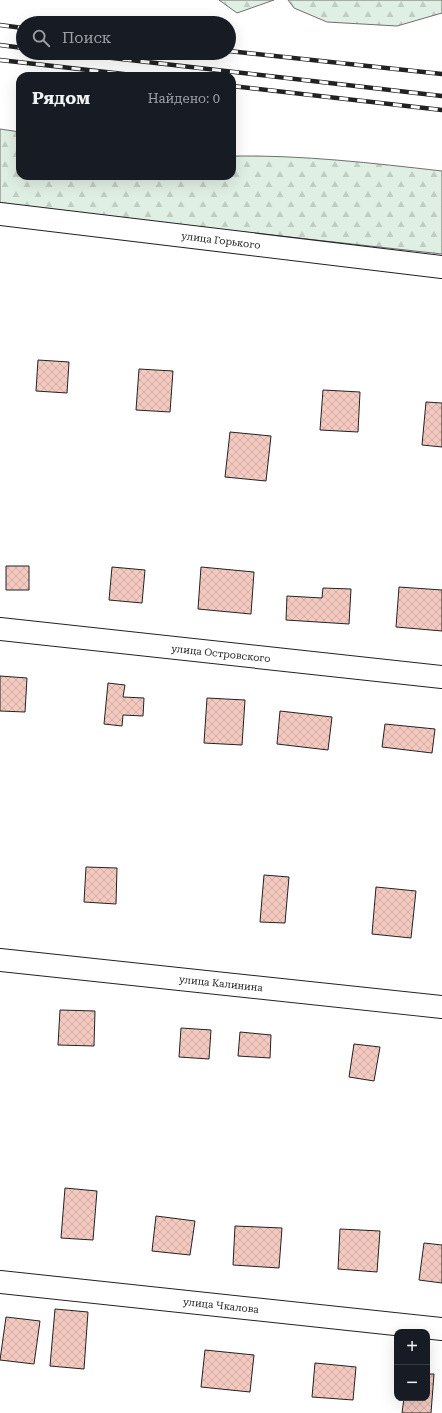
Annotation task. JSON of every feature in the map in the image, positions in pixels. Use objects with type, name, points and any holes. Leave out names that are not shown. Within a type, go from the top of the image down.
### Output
[{"type":"street","name":"улица Горького","points":[[0,214],[442,267]]},
{"type":"street","name":"улица Островского","points":[[0,629],[442,677]]},
{"type":"street","name":"улица Калинина","points":[[0,960],[442,1007]]},
{"type":"street","name":"улица Чкалова","points":[[0,1282],[442,1328]]},
{"type":"green space","points":[[219,0],[274,0],[237,13]]},
{"type":"green space","points":[[288,0],[442,0],[442,13],[397,26],[327,22],[294,8]]},
{"type":"green space","points":[[0,129],[16,131],[16,180],[236,180],[236,156],[311,158],[364,162],[442,171],[442,254],[0,205]]},
{"type":"building","points":[[38,360],[69,362],[67,393],[36,391]]},
{"type":"building","points":[[139,369],[173,371],[170,412],[136,410]]},
{"type":"building","points":[[323,390],[360,392],[358,432],[320,430]]},
{"type":"building","points":[[426,402],[442,403],[442,447],[422,445]]},
{"type":"building","points":[[230,432],[271,436],[266,481],[225,477]]},
{"type":"building","points":[[6,566],[29,566],[29,590],[6,590]]},
{"type":"building","points":[[112,567],[145,570],[142,603],[109,600]]},
{"type":"building","points":[[201,567],[254,572],[251,614],[198,609]]},
{"type":"building","points":[[399,587],[442,590],[442,631],[396,627]]},
{"type":"building","points":[[323,588],[351,589],[349,624],[286,620],[287,596],[322,598]]},
{"type":"building","points":[[0,676],[27,678],[25,712],[0,711]]},
{"type":"building","points":[[108,683],[125,685],[123,697],[144,698],[143,716],[123,715],[122,726],[104,724]]},
{"type":"building","points":[[207,698],[245,700],[242,745],[204,743]]},
{"type":"building","points":[[280,711],[332,717],[328,750],[277,744]]},
{"type":"building","points":[[385,724],[435,729],[432,753],[382,747]]},
{"type":"building","points":[[86,867],[117,868],[116,904],[84,902]]},
{"type":"building","points":[[264,875],[289,877],[285,923],[260,922]]},
{"type":"building","points":[[376,887],[416,891],[411,938],[372,934]]},
{"type":"building","points":[[60,1010],[95,1011],[94,1046],[58,1045]]},
{"type":"building","points":[[181,1028],[211,1030],[209,1059],[179,1057]]},
{"type":"building","points":[[240,1032],[271,1035],[270,1058],[238,1056]]},
{"type":"building","points":[[354,1044],[380,1047],[374,1081],[349,1077]]},
{"type":"building","points":[[65,1188],[97,1191],[93,1240],[61,1238]]},
{"type":"building","points":[[156,1216],[195,1221],[190,1255],[152,1251]]},
{"type":"building","points":[[235,1226],[282,1228],[279,1268],[233,1265]]},
{"type":"building","points":[[340,1229],[380,1231],[377,1272],[338,1269]]},
{"type":"building","points":[[424,1243],[442,1245],[442,1283],[419,1280]]},
{"type":"building","points":[[55,1309],[88,1312],[84,1369],[50,1366]]},
{"type":"building","points":[[6,1317],[40,1321],[34,1364],[0,1360]]},
{"type":"building","points":[[205,1350],[254,1355],[250,1392],[201,1387]]},
{"type":"building","points":[[315,1363],[356,1367],[353,1400],[312,1397]]},
{"type":"building","points":[[430,1374],[434,1374],[431,1413],[402,1413],[404,1401],[430,1401]]},
{"type":"railway","points":[[0,25],[16,27]]},
{"type":"railway","points":[[0,45],[16,47]]},
{"type":"railway","points":[[236,52],[442,74]]},
{"type":"railway","points":[[0,60],[106,72]]},
{"type":"railway","points":[[130,60],[234,72]]},
{"type":"railway","points":[[236,72],[442,96]]},
{"type":"railway","points":[[236,86],[442,110]]}]
